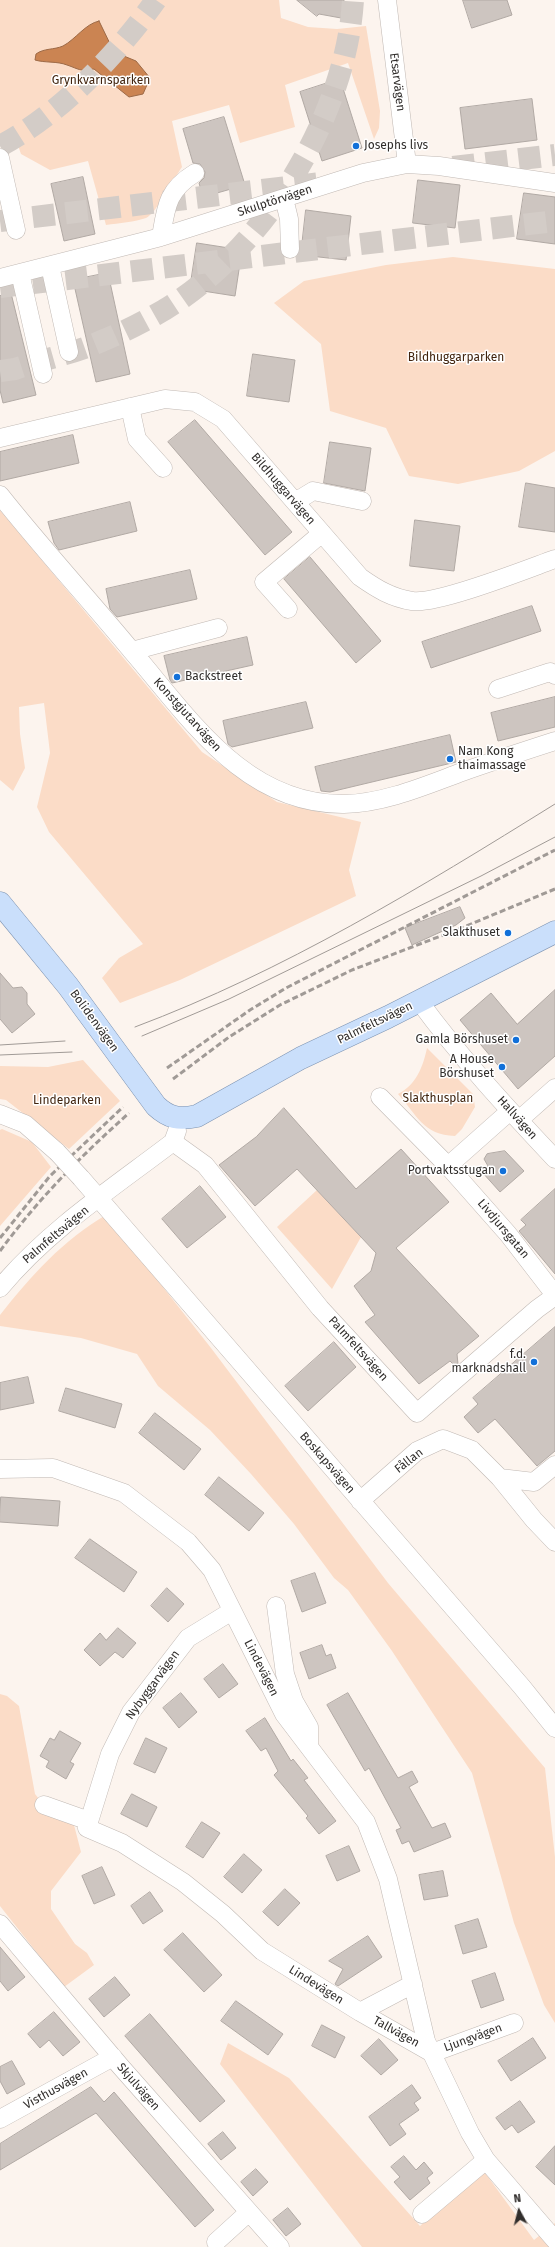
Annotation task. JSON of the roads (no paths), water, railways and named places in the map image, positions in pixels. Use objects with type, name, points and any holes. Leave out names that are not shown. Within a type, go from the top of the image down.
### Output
[{"type":"main road","name":"Bolidenvägen","points":[[0,903],[68,986],[156,1106],[167,1116],[189,1118]]},
{"type":"main road","name":"Palmfeltsvägen","points":[[189,1118],[301,1058],[419,1001],[555,932]]},
{"type":"street","name":"Etsarvägen","points":[[388,5],[407,164]]},
{"type":"street","points":[[0,158],[16,230]]},
{"type":"street","name":"Skulptörvägen","points":[[0,278],[161,237],[363,173],[407,164],[439,166],[555,183]]},
{"type":"street","points":[[161,237],[166,204],[178,186],[195,173]]},
{"type":"street","points":[[284,198],[289,219],[290,249]]},
{"type":"street","points":[[50,266],[69,352]]},
{"type":"street","points":[[20,273],[43,374]]},
{"type":"street","name":"Bildhuggarvägen","points":[[0,438],[165,400],[181,399],[195,402],[207,408],[223,420],[360,577],[383,593],[414,601],[445,596],[555,559]]},
{"type":"street","points":[[130,407],[137,439],[163,468]]},
{"type":"street","points":[[295,502],[313,492],[362,501]]},
{"type":"street","name":"Konstgjutarvägen","points":[[0,495],[169,697],[212,746],[250,775],[273,788],[297,798],[320,802],[344,804],[370,802],[408,792],[555,741]]},
{"type":"street","points":[[288,609],[264,582],[322,533]]},
{"type":"street","points":[[132,651],[218,628]]},
{"type":"street","points":[[498,689],[550,672],[555,676]]},
{"type":"street","name":"Hallvägen","points":[[419,1001],[437,1025],[514,1116],[555,1159]]},
{"type":"street","points":[[380,1097],[448,1166],[514,1116],[555,1088]]},
{"type":"street","name":"Boskapsvägen","points":[[0,1114],[25,1124],[57,1152],[81,1178],[522,1686],[555,1728]]},
{"type":"street","points":[[173,1142],[189,1118]]},
{"type":"street","name":"Palmfeltsvägen","points":[[0,1288],[16,1269],[39,1247],[99,1198],[173,1142],[205,1165],[320,1308],[417,1414]]},
{"type":"street","name":"Livdjursgatan","points":[[417,1414],[555,1295],[508,1234],[448,1166]]},
{"type":"street","name":"Fållan","points":[[360,1501],[417,1451],[444,1439],[472,1450],[500,1478],[534,1520],[555,1542]]},
{"type":"street","points":[[500,1478],[534,1482],[555,1465]]},
{"type":"street","name":"Lindevägen","points":[[0,1469],[53,1468],[124,1493],[188,1542],[212,1570],[284,1714],[366,1822],[388,1879],[426,2041],[470,2133],[486,2160],[555,2240]]},
{"type":"street","points":[[276,1606],[285,1674],[294,1701],[309,1727],[309,1747]]},
{"type":"street","name":"Nybyggarvägen","points":[[88,1824],[110,1754],[131,1712],[188,1638],[232,1611]]},
{"type":"street","name":"Lindevägen","points":[[44,1805],[88,1824],[183,1882],[223,1914],[262,1951],[360,2012]]},
{"type":"street","name":"Skjulvägen","points":[[0,1924],[112,2057],[280,2247]]},
{"type":"street","points":[[360,2012],[413,1984]]},
{"type":"street","name":"Tallvägen","points":[[360,2012],[432,2052]]},
{"type":"street","name":"Ljungvägen","points":[[432,2052],[514,2023]]},
{"type":"street","name":"Visthusvägen","points":[[0,2119],[112,2057]]},
{"type":"street","points":[[422,2214],[486,2160]]},
{"type":"street","points":[[216,2242],[249,2212]]},
{"type":"tunnel","points":[[0,146],[22,133],[44,117],[86,82],[124,42],[156,0]]},
{"type":"tunnel","points":[[0,371],[15,369],[82,349],[134,326],[164,310],[201,284],[235,253],[266,216],[293,176],[316,134],[335,89],[347,44],[353,0]]},
{"type":"tunnel","points":[[453,167],[555,155]]},
{"type":"tunnel","points":[[0,221],[321,183]]},
{"type":"tunnel","points":[[0,287],[555,221]]},
{"type":"tram line","points":[[135,1027],[190,1005],[298,954],[402,897],[555,804]]},
{"type":"tram line","points":[[142,1036],[229,999],[481,876],[555,837]]},
{"type":"tram line","points":[[0,1045],[65,1041]]},
{"type":"tram line","points":[[0,1055],[72,1052]]},
{"type":"railway","points":[[167,1068],[250,1010],[286,988],[555,850]]},
{"type":"railway","points":[[173,1079],[229,1037],[280,1005],[352,970],[459,929],[555,889]]},
{"type":"railway","points":[[0,1238],[50,1176],[123,1107]]},
{"type":"railway","points":[[0,1251],[45,1195],[93,1146],[129,1113]]},
{"type":"place","name":"Josephs livs","points":[[356,146]]},
{"type":"place","name":"Backstreet","points":[[177,677]]},
{"type":"place","name":"Nam Kong thaimassage","points":[[450,759]]},
{"type":"place","name":"Slakthuset","points":[[508,933]]},
{"type":"place","name":"Gamla Börshuset","points":[[516,1040]]},
{"type":"place","name":"A House Börshuset","points":[[502,1067]]},
{"type":"place","name":"Portvaktsstugan","points":[[503,1171]]},
{"type":"place","name":"f.d. marknadshall","points":[[534,1362]]},
{"type":"park label","name":"Grynkvarnsparken","points":[[101,81]]},
{"type":"park label","name":"Bildhuggarparken","points":[[456,358]]},
{"type":"park label","name":"Slakthusplan","points":[[438,1099]]},
{"type":"park label","name":"Lindeparken","points":[[67,1101]]}]
